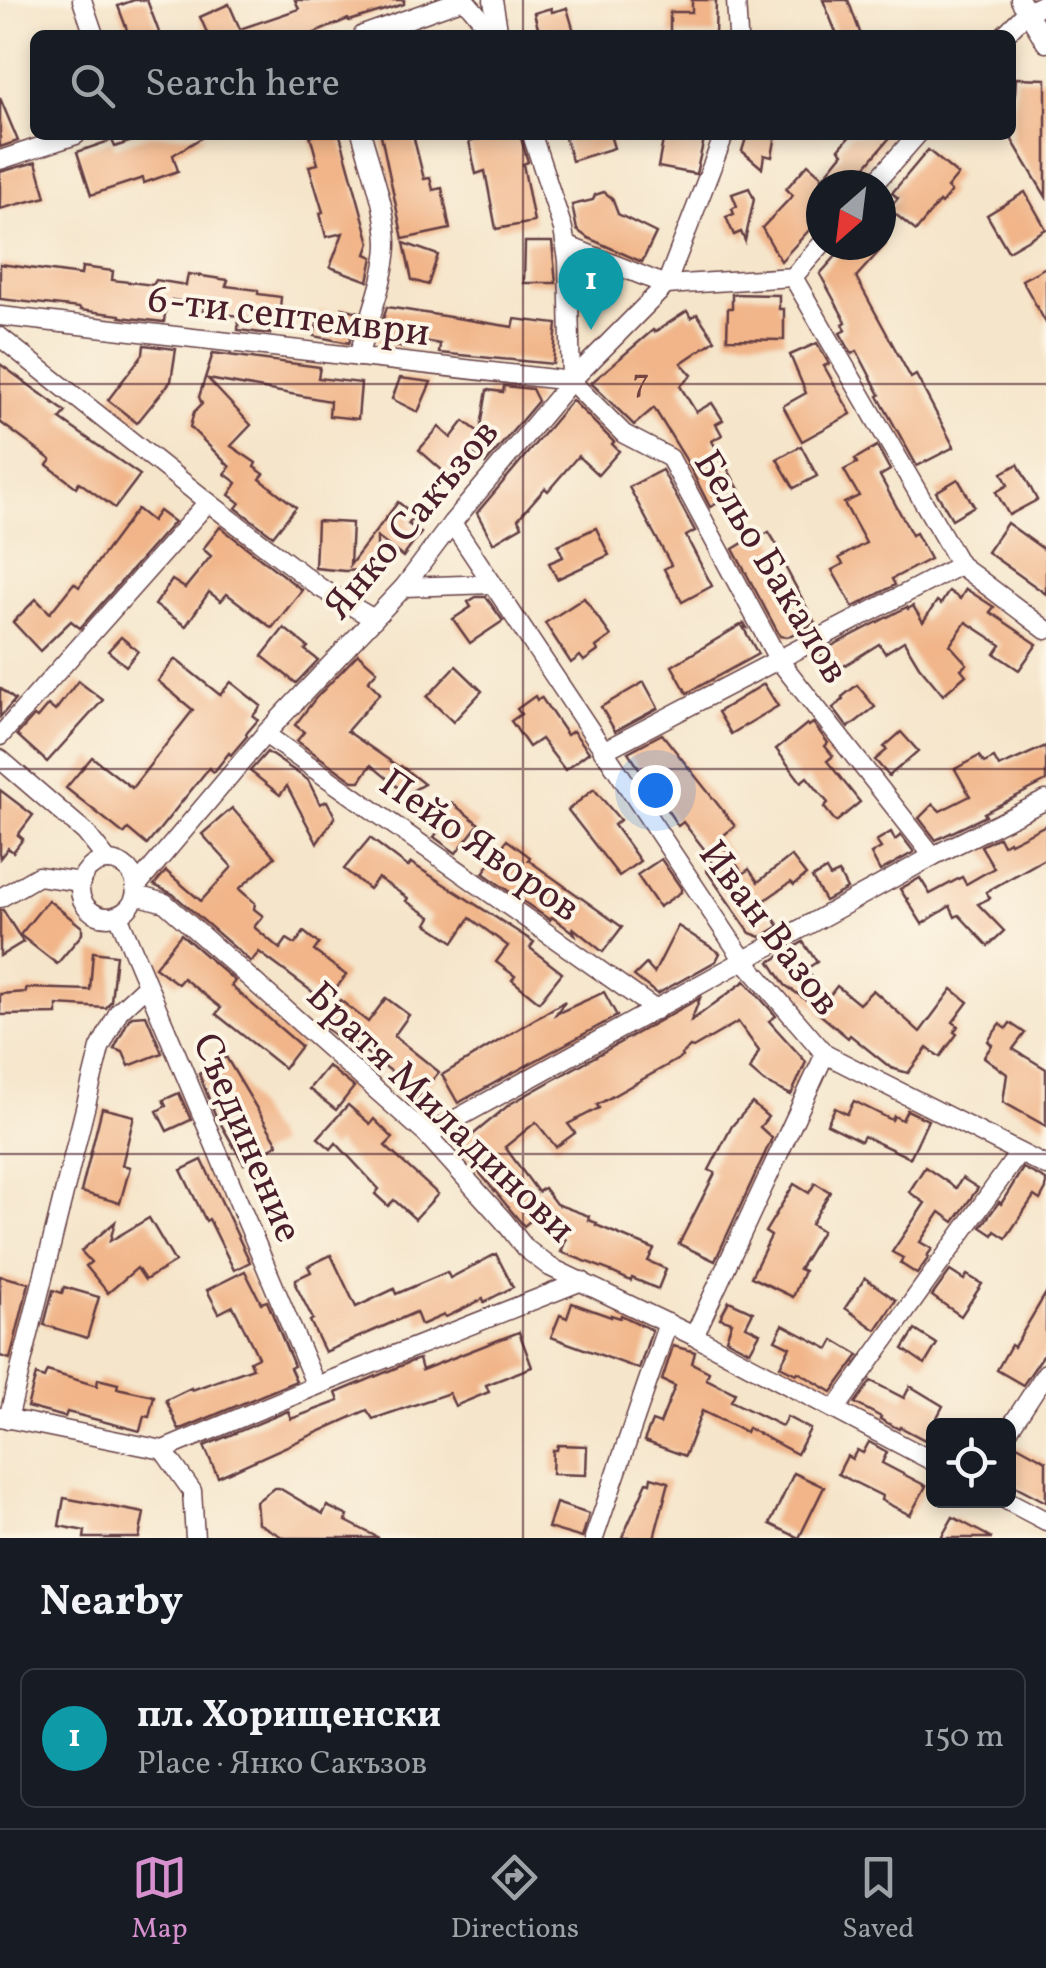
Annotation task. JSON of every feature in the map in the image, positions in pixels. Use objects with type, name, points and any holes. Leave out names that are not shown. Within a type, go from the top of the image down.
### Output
[{"type":"street","points":[[82,0],[92,30]]},
{"type":"street","points":[[377,30],[463,0],[492,30]]},
{"type":"street","points":[[493,0],[496,30]]},
{"type":"street","points":[[736,0],[738,30]]},
{"type":"street","points":[[1007,30],[1024,6],[1046,2]]},
{"type":"street","points":[[1024,6],[1046,43]]},
{"type":"street","points":[[0,160],[61,140]]},
{"type":"street","points":[[358,357],[387,244],[383,212],[363,140]]},
{"type":"street","points":[[534,140],[566,245],[571,381]]},
{"type":"street","points":[[666,285],[723,140]]},
{"type":"street","points":[[886,170],[913,140]]},
{"type":"street","points":[[566,245],[666,285],[793,277],[808,260]]},
{"type":"street","points":[[793,277],[960,565],[1046,630]]},
{"type":"street","name":"Янко Сакъзов","points":[[136,891],[265,734],[404,587],[452,522],[571,381],[666,285]]},
{"type":"street","name":"6-ти септември","points":[[0,316],[571,381]]},
{"type":"street","points":[[0,336],[319,587],[374,619]]},
{"type":"street","name":"Бельо Бакалов","points":[[571,381],[624,434],[670,458],[778,659],[933,856]]},
{"type":"street","points":[[0,736],[208,502]]},
{"type":"street","name":"Иван Вазов","points":[[452,522],[743,960],[824,1054],[1046,1166]]},
{"type":"street","points":[[602,752],[960,565]]},
{"type":"street","points":[[404,587],[493,584]]},
{"type":"street","name":"Пейо Яворов","points":[[265,734],[656,1010]]},
{"type":"street","points":[[0,759],[85,832],[108,861]]},
{"type":"street","points":[[427,1136],[933,856],[1046,800]]},
{"type":"street","points":[[108,861],[129,871],[136,891],[130,906],[108,917],[95,914],[80,894],[87,872],[108,861]]},
{"type":"street","points":[[0,898],[38,876],[81,882]]},
{"type":"street","name":"Братя Миладинови","points":[[136,891],[165,903],[427,1136],[525,1248],[550,1267],[694,1336],[926,1458]]},
{"type":"street","name":"Съединение","points":[[118,915],[316,1386]]},
{"type":"street","points":[[147,985],[119,1010],[100,1048],[4,1418],[164,1450],[582,1281]]},
{"type":"street","points":[[694,1336],[824,1054]]},
{"type":"street","points":[[835,1410],[1019,1153]]},
{"type":"street","points":[[594,1538],[668,1323]]},
{"type":"street","points":[[1016,1420],[1046,1373]]},
{"type":"street","points":[[164,1450],[192,1491],[195,1538]]},
{"type":"street","points":[[1016,1506],[1046,1522]]},
{"type":"building","points":[[147,0],[158,30],[127,30],[118,6]]},
{"type":"building","points":[[295,0],[404,0],[404,4],[322,30],[206,30],[200,17],[229,4],[240,29],[299,9]]},
{"type":"building","points":[[692,0],[716,0],[715,30],[670,30],[670,12],[692,12]]},
{"type":"building","points":[[823,0],[848,0],[859,30],[835,30]]},
{"type":"building","points":[[567,8],[574,30],[539,30],[534,13]]},
{"type":"building","points":[[1016,78],[1046,79],[1046,197],[1012,140],[1016,140]]},
{"type":"building","points":[[0,98],[18,141],[0,147]]},
{"type":"building","points":[[112,140],[115,147],[135,140],[198,140],[173,155],[178,171],[91,195],[77,152]]},
{"type":"building","points":[[311,140],[341,140],[370,243],[366,254],[373,257],[368,281],[330,267],[343,233],[326,237],[309,166],[318,164]]},
{"type":"building","points":[[382,140],[414,140],[424,179],[430,178],[433,190],[442,188],[450,229],[403,239]]},
{"type":"building","points":[[521,140],[528,162],[523,164],[534,222],[496,229],[485,171],[476,174],[469,141]]},
{"type":"building","points":[[566,140],[612,140],[614,148],[572,161]]},
{"type":"building","points":[[663,140],[704,140],[696,174],[658,167]]},
{"type":"building","points":[[745,140],[775,140],[772,157],[764,155],[762,168],[742,151]]},
{"type":"building","points":[[847,140],[888,140],[863,170],[829,170],[843,153],[839,149]]},
{"type":"building","points":[[928,150],[958,175],[947,188],[951,192],[916,231],[896,215],[896,188]]},
{"type":"building","points":[[36,162],[46,197],[0,209],[0,172]]},
{"type":"building","points":[[808,164],[815,170],[806,170],[806,234],[781,261],[762,228],[793,195],[786,189]]},
{"type":"building","points":[[749,188],[754,199],[745,241],[741,232],[734,235],[726,217],[734,214],[732,209],[737,206],[732,194]]},
{"type":"building","points":[[604,192],[612,198],[618,214],[656,233],[642,262],[577,230],[572,205],[593,200]]},
{"type":"building","points":[[1025,192],[1046,229],[1008,251],[987,215]]},
{"type":"building","points":[[525,242],[552,242],[556,283],[524,283]]},
{"type":"building","points":[[404,243],[438,255],[428,285],[412,280]]},
{"type":"building","points":[[833,260],[871,260],[856,277],[911,378],[916,375],[954,447],[917,466],[857,351],[852,354],[840,333],[846,330],[846,322],[820,274]]},
{"type":"building","points":[[0,264],[81,275],[82,267],[113,271],[112,280],[153,285],[156,280],[186,285],[188,274],[228,280],[226,286],[281,297],[279,320],[271,319],[270,334],[238,330],[239,316],[203,311],[204,305],[172,300],[171,306],[166,305],[164,322],[0,299]]},
{"type":"building","points":[[1046,267],[1046,323],[1022,280]]},
{"type":"building","points":[[732,294],[779,295],[779,309],[784,309],[784,340],[727,339]]},
{"type":"building","points":[[387,307],[513,327],[515,319],[557,324],[553,364],[439,353],[440,344],[409,338],[407,348],[383,344],[377,338]]},
{"type":"building","points":[[342,308],[359,312],[349,343],[314,336],[320,311],[341,314]]},
{"type":"building","points":[[687,311],[691,318],[697,314],[715,340],[681,363],[692,375],[680,386],[696,412],[712,403],[723,420],[716,424],[722,435],[712,441],[740,491],[710,507],[654,408],[634,425],[591,383],[653,330]]},
{"type":"building","points":[[817,343],[829,364],[824,366],[851,414],[802,441],[783,406],[806,393],[790,355]]},
{"type":"building","points":[[144,345],[176,349],[171,381],[137,423],[108,400],[143,354]]},
{"type":"building","points":[[213,353],[320,367],[318,378],[361,383],[358,419],[329,416],[330,401],[208,379],[251,425],[231,446],[256,463],[254,467],[264,474],[260,479],[296,507],[273,536],[236,508],[240,503],[229,495],[237,483],[225,474],[230,467],[190,427],[194,412],[202,404],[199,397]]},
{"type":"building","points":[[0,364],[66,412],[60,419],[140,475],[115,508],[79,482],[76,487],[47,465],[51,460],[0,422]]},
{"type":"building","points":[[400,378],[431,382],[418,412],[392,399]]},
{"type":"building","points":[[504,386],[532,389],[538,401],[485,464],[474,455],[452,479],[419,450],[439,427],[451,438],[464,421],[480,433],[487,390],[503,392]]},
{"type":"building","points":[[572,400],[619,451],[598,475],[578,456],[518,519],[522,526],[493,543],[477,513]]},
{"type":"building","points":[[801,446],[817,476],[794,488],[777,459]]},
{"type":"building","points":[[877,446],[890,470],[880,476],[912,535],[916,533],[930,559],[892,579],[895,585],[853,607],[832,570],[843,564],[839,558],[866,543],[844,503],[859,496],[844,470]]},
{"type":"building","points":[[1018,464],[1037,500],[1009,515],[996,492],[1008,485],[1002,473]]},
{"type":"building","points":[[662,470],[695,531],[686,536],[712,586],[682,602],[664,569],[671,565],[629,487]]},
{"type":"building","points":[[958,479],[974,506],[952,519],[936,492]]},
{"type":"building","points":[[398,502],[414,515],[408,524],[421,533],[403,557],[377,537],[377,569],[315,568],[317,521],[352,523],[350,565]]},
{"type":"building","points":[[137,509],[152,521],[159,511],[174,522],[80,628],[71,621],[40,651],[13,622],[36,599],[50,613],[74,583],[79,587]]},
{"type":"building","points":[[1007,523],[1046,551],[1046,594],[987,552]]},
{"type":"building","points":[[220,527],[302,590],[272,628],[227,594],[221,601],[209,592],[186,626],[155,605],[172,580],[185,588],[211,556],[203,549]]},
{"type":"building","points":[[596,528],[609,555],[557,579],[549,563],[563,557],[558,545]]},
{"type":"building","points":[[769,532],[815,623],[787,637],[780,636],[733,549]]},
{"type":"building","points":[[966,589],[994,607],[990,612],[1037,644],[1019,670],[995,654],[1001,645],[966,622],[950,645],[967,664],[961,669],[966,675],[943,695],[904,641],[885,653],[879,644],[831,674],[820,652],[907,607],[913,606],[923,622],[949,591],[960,599]]},
{"type":"building","points":[[486,597],[503,621],[470,643],[453,619],[471,607],[468,602]]},
{"type":"building","points":[[584,598],[611,636],[584,661],[580,656],[571,663],[545,623]]},
{"type":"building","points":[[744,623],[758,654],[687,693],[672,666]]},
{"type":"building","points":[[284,628],[318,660],[296,683],[262,656]]},
{"type":"building","points":[[121,637],[138,651],[126,666],[108,651]]},
{"type":"building","points":[[358,654],[377,671],[368,681],[380,693],[347,731],[424,784],[406,794],[371,765],[360,781],[353,781],[297,741],[304,732],[295,725]]},
{"type":"building","points":[[175,659],[220,695],[231,682],[261,706],[253,716],[258,720],[247,736],[214,772],[209,768],[147,845],[128,829],[124,834],[66,788],[92,757],[132,788],[193,710],[158,681]]},
{"type":"building","points":[[456,666],[482,691],[453,722],[427,697]]},
{"type":"building","points":[[78,681],[103,700],[47,762],[17,735],[48,705],[55,711]]},
{"type":"building","points":[[644,682],[658,708],[615,731],[601,707]]},
{"type":"building","points":[[764,684],[778,706],[731,734],[718,712]]},
{"type":"building","points":[[857,685],[875,707],[848,728],[833,708]]},
{"type":"building","points":[[0,688],[15,700],[0,717]]},
{"type":"building","points":[[535,696],[537,700],[541,697],[567,735],[573,731],[589,752],[565,770],[541,739],[529,747],[511,721],[521,714],[517,709]]},
{"type":"building","points":[[813,723],[833,756],[827,761],[860,802],[836,822],[824,807],[828,803],[807,777],[801,782],[776,749]]},
{"type":"building","points":[[901,732],[918,751],[889,776],[875,760]]},
{"type":"building","points":[[662,734],[735,826],[719,839],[743,874],[749,869],[758,882],[791,856],[806,875],[762,902],[779,926],[761,937],[750,933],[706,870],[712,859],[683,822],[678,826],[628,752]]},
{"type":"building","points":[[1046,746],[1046,781],[984,813],[986,816],[936,840],[919,818],[933,804],[940,811],[970,796],[955,769],[979,756],[984,763],[994,758],[999,767]]},
{"type":"building","points":[[267,752],[308,780],[320,804],[327,801],[335,817],[317,843],[287,786],[280,795],[250,771]]},
{"type":"building","points":[[594,789],[620,820],[614,825],[640,861],[619,876],[568,810]]},
{"type":"building","points":[[0,790],[33,815],[18,835],[23,839],[13,852],[8,848],[0,858]]},
{"type":"building","points":[[452,803],[479,824],[456,853],[434,837],[443,825],[438,821]]},
{"type":"building","points":[[232,808],[275,857],[239,889],[263,916],[254,927],[280,949],[287,939],[295,944],[304,932],[319,944],[314,951],[346,975],[326,1002],[259,952],[251,962],[173,894],[154,885],[166,871],[201,901],[232,867],[202,834]]},
{"type":"building","points":[[1046,825],[1046,858],[986,892],[990,898],[978,904],[1004,931],[988,946],[959,915],[955,917],[950,906],[922,924],[900,889],[920,878],[930,894],[962,877],[966,884],[994,868],[981,846],[999,837],[1003,845],[1010,843]]},
{"type":"building","points":[[891,832],[895,840],[901,835],[914,852],[880,871],[871,854],[881,848],[876,841]]},
{"type":"building","points":[[370,838],[408,867],[411,863],[534,942],[530,948],[562,973],[539,1002],[496,962],[508,946],[470,918],[454,942],[427,924],[431,917],[378,878],[369,889],[344,869]]},
{"type":"building","points":[[507,840],[530,857],[528,860],[622,927],[603,952],[572,927],[575,934],[483,873]]},
{"type":"building","points":[[661,859],[681,892],[659,907],[637,875]]},
{"type":"building","points":[[826,870],[830,877],[839,873],[847,889],[825,901],[812,878]]},
{"type":"building","points":[[48,900],[82,927],[82,934],[57,964],[20,935]]},
{"type":"building","points":[[0,910],[23,942],[0,956]]},
{"type":"building","points":[[678,926],[720,953],[716,961],[657,994],[634,976],[646,964],[654,973]]},
{"type":"building","points":[[181,934],[235,981],[231,986],[301,1046],[284,1068],[216,1014],[221,1008],[183,978],[178,984],[155,967]]},
{"type":"building","points":[[803,942],[817,962],[806,969],[827,999],[837,986],[859,1004],[873,990],[920,1032],[952,989],[968,1002],[953,1022],[958,1026],[954,1032],[957,1034],[940,1057],[927,1048],[908,1073],[891,1068],[785,985],[770,962]]},
{"type":"building","points":[[93,952],[116,955],[111,1001],[106,1008],[57,1005],[57,1014],[0,1015],[0,994],[26,992],[26,988],[90,990]]},
{"type":"building","points":[[745,981],[776,1016],[769,1021],[806,1062],[791,1095],[750,1070],[759,1051],[738,1022],[690,1047],[682,1057],[568,1124],[575,1133],[556,1147],[536,1122],[505,1147],[538,1192],[544,1188],[556,1204],[654,1249],[648,1261],[666,1269],[658,1289],[561,1252],[566,1240],[542,1211],[524,1226],[458,1147],[510,1104],[700,998],[691,1021]]},
{"type":"building","points":[[604,992],[617,1016],[458,1103],[442,1075],[565,1001],[556,1014]]},
{"type":"building","points":[[386,998],[409,1015],[394,1036],[439,1072],[415,1100],[394,1083],[399,1077],[344,1036],[341,1040],[321,1025],[340,1000],[368,1022]]},
{"type":"building","points":[[146,1015],[162,1053],[129,1066],[123,1052],[114,1049],[129,1019]]},
{"type":"building","points":[[1010,1023],[1025,1033],[1013,1049],[1046,1069],[1046,1126],[1003,1102],[1007,1074],[984,1057],[992,1045],[988,1041],[1000,1024],[1006,1029]]},
{"type":"building","points":[[226,1057],[278,1144],[244,1164],[215,1114],[199,1074]]},
{"type":"building","points":[[328,1066],[354,1087],[336,1110],[309,1089]]},
{"type":"building","points":[[179,1093],[191,1120],[167,1131],[157,1111],[166,1106],[163,1100]]},
{"type":"building","points":[[854,1101],[892,1120],[894,1116],[902,1120],[907,1110],[928,1120],[910,1158],[827,1124],[835,1108],[847,1114]]},
{"type":"building","points":[[752,1103],[768,1117],[760,1127],[772,1138],[715,1261],[679,1244],[715,1173],[709,1170],[732,1126]]},
{"type":"building","points":[[348,1105],[370,1124],[374,1119],[393,1138],[385,1146],[438,1194],[415,1219],[394,1200],[388,1206],[375,1194],[379,1189],[336,1143],[331,1149],[318,1138]]},
{"type":"building","points":[[102,1108],[134,1116],[122,1165],[130,1167],[120,1203],[81,1192]]},
{"type":"building","points":[[202,1160],[250,1262],[234,1270],[181,1170]]},
{"type":"building","points":[[925,1167],[956,1188],[962,1178],[978,1188],[954,1222],[940,1212],[920,1242],[932,1249],[917,1274],[892,1252],[925,1203],[909,1192]]},
{"type":"building","points":[[1023,1168],[1046,1180],[1046,1189],[1040,1200],[1034,1196],[1006,1238],[995,1231],[993,1235],[981,1227]]},
{"type":"building","points":[[815,1183],[830,1192],[811,1224],[822,1231],[799,1269],[804,1271],[793,1297],[751,1277],[771,1236],[765,1232],[794,1184],[809,1193]]},
{"type":"building","points":[[149,1218],[175,1262],[145,1280],[137,1268],[108,1293],[86,1266],[91,1262],[81,1251],[115,1222],[110,1241]]},
{"type":"building","points":[[496,1254],[513,1287],[421,1325],[416,1312],[325,1352],[296,1286],[296,1279],[311,1272],[308,1266],[331,1255],[356,1307],[394,1289],[396,1294],[447,1272],[450,1278]]},
{"type":"building","points":[[245,1271],[261,1303],[267,1301],[294,1366],[290,1368],[296,1381],[179,1430],[166,1400],[253,1368],[250,1361],[258,1357],[233,1306],[219,1313],[207,1290]]},
{"type":"building","points":[[950,1271],[964,1280],[967,1275],[982,1284],[961,1316],[932,1296]]},
{"type":"building","points":[[0,1276],[29,1283],[10,1359],[0,1356]]},
{"type":"building","points":[[865,1278],[896,1300],[876,1330],[845,1308]]},
{"type":"building","points":[[64,1287],[99,1297],[87,1338],[44,1325],[53,1290],[62,1293]]},
{"type":"building","points":[[1046,1293],[1046,1351],[1023,1385],[997,1370]]},
{"type":"building","points":[[729,1301],[753,1312],[746,1326],[760,1333],[750,1351],[726,1339],[732,1322],[720,1318]]},
{"type":"building","points":[[572,1303],[611,1317],[621,1315],[652,1330],[639,1369],[551,1337],[560,1315],[567,1318]]},
{"type":"building","points":[[783,1325],[829,1349],[834,1340],[859,1355],[832,1392],[780,1366],[790,1347],[775,1340]]},
{"type":"building","points":[[915,1330],[937,1344],[925,1364],[903,1349]]},
{"type":"building","points":[[519,1332],[532,1367],[486,1385],[489,1392],[455,1406],[449,1393],[373,1419],[367,1410],[218,1477],[204,1446],[288,1411],[291,1419],[339,1401],[336,1393],[410,1362],[419,1359],[422,1370]]},
{"type":"building","points":[[673,1346],[695,1352],[692,1363],[709,1372],[706,1379],[735,1393],[731,1401],[782,1426],[787,1417],[810,1429],[797,1454],[748,1428],[746,1432],[702,1411],[685,1456],[644,1441],[652,1421],[660,1424],[675,1386],[662,1380]]},
{"type":"building","points":[[47,1371],[97,1386],[98,1379],[118,1384],[117,1388],[154,1396],[149,1417],[144,1416],[140,1431],[67,1412],[65,1417],[27,1407],[36,1375],[44,1378]]},
{"type":"building","points":[[871,1381],[904,1398],[910,1386],[943,1406],[937,1418],[926,1418],[925,1440],[855,1403]]},
{"type":"building","points":[[869,1442],[887,1452],[882,1463],[926,1486],[910,1515],[838,1474],[847,1456],[852,1459],[857,1450],[863,1453]]},
{"type":"building","points":[[558,1445],[587,1446],[586,1475],[552,1474],[553,1450]]},
{"type":"building","points":[[1016,1447],[1046,1461],[1046,1502],[1016,1486]]},
{"type":"building","points":[[794,1473],[824,1487],[799,1538],[770,1524]]},
{"type":"building","points":[[651,1477],[669,1482],[654,1538],[622,1538],[647,1482],[650,1483]]},
{"type":"building","points":[[274,1488],[323,1514],[327,1506],[348,1516],[346,1521],[379,1538],[284,1538],[258,1523],[256,1502]]},
{"type":"building","points":[[64,1498],[144,1513],[139,1538],[84,1538],[85,1531],[59,1526]]},
{"type":"building","points":[[556,1503],[589,1514],[582,1538],[548,1528]]},
{"type":"building","points":[[953,1517],[992,1538],[941,1538]]},
{"type":"place","name":"пл. Хорищенски","points":[[591,330]]}]
